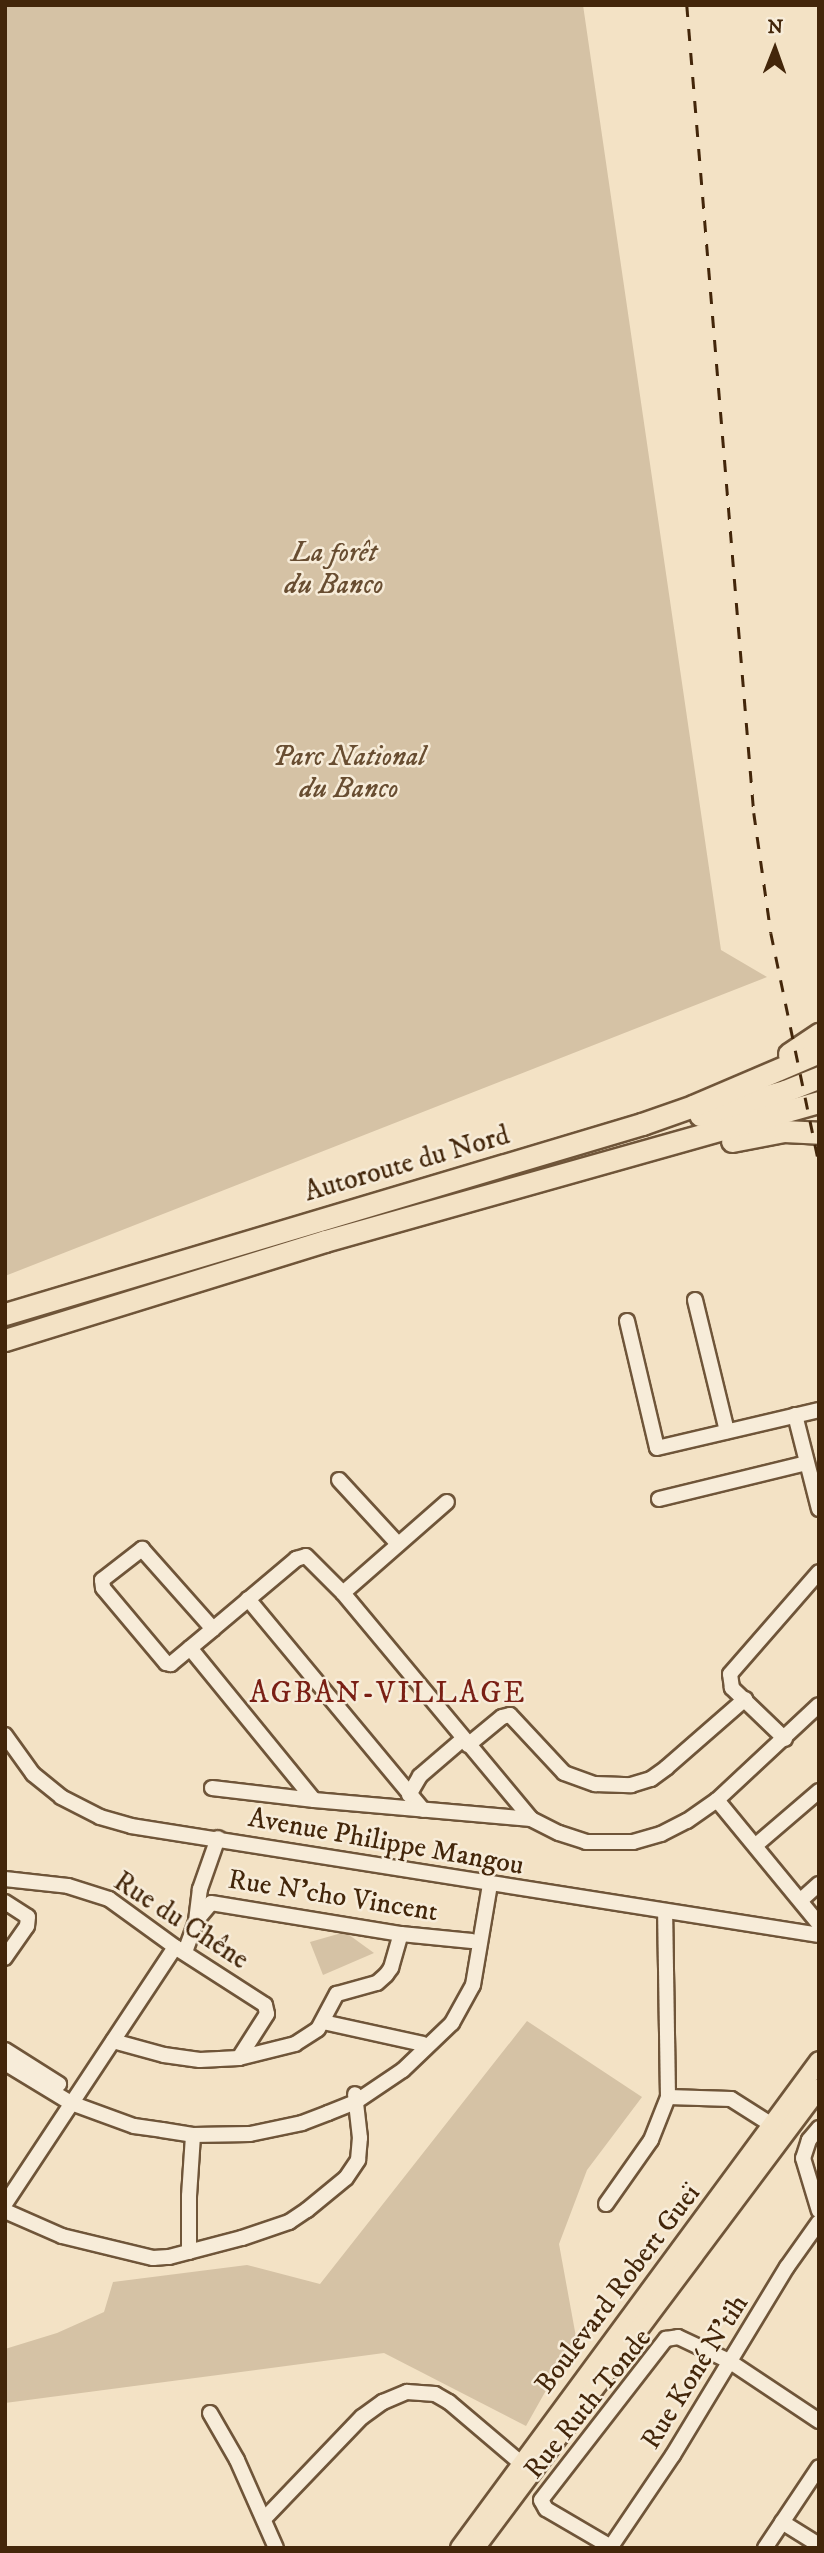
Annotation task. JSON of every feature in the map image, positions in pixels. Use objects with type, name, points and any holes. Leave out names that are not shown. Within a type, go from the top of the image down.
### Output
[{"type":"highway","points":[[745,1084],[759,1069],[819,1034]]},
{"type":"highway","name":"Autoroute du Nord","points":[[5,1314],[642,1124],[819,1052]]},
{"type":"highway","points":[[518,1162],[645,1131],[785,1091],[819,1077]]},
{"type":"highway","name":"Autoroute du Nord","points":[[5,1340],[144,1295],[819,1102]]},
{"type":"highway","points":[[576,1171],[629,1167],[756,1135],[784,1131],[819,1133]]},
{"type":"main road","name":"Boulevard Robert Gueï","points":[[460,2548],[819,2061]]},
{"type":"main road","name":"Boulevard Robert Gueï","points":[[475,2548],[819,2088]]},
{"type":"street","points":[[695,1300],[727,1431]]},
{"type":"street","points":[[627,1321],[657,1448],[819,1410]]},
{"type":"street","points":[[795,1415],[819,1509]]},
{"type":"street","points":[[659,1499],[807,1463]]},
{"type":"street","points":[[339,1480],[398,1544]]},
{"type":"street","points":[[343,1593],[447,1502]]},
{"type":"street","points":[[212,1629],[142,1549],[102,1580],[103,1588],[166,1663],[174,1662],[302,1556],[310,1559],[343,1593],[531,1819]]},
{"type":"street","points":[[786,1739],[732,1688],[730,1674],[819,1572]]},
{"type":"street","points":[[248,1599],[423,1810]]},
{"type":"street","points":[[190,1648],[314,1800]]},
{"type":"street","points":[[409,1795],[420,1776],[502,1717],[510,1715],[564,1773],[594,1784],[631,1785],[651,1779],[666,1768],[746,1699]]},
{"type":"street","points":[[212,1788],[531,1819],[559,1833],[586,1842],[633,1842],[662,1834],[717,1800],[786,1739],[819,1705]]},
{"type":"street","name":"Avenue Philippe Mangou","points":[[5,1735],[33,1774],[76,1807],[131,1826],[819,1935]]},
{"type":"street","points":[[756,1845],[819,1791]]},
{"type":"street","points":[[717,1800],[819,1924]]},
{"type":"street","points":[[5,2204],[113,2041],[180,1950],[196,1921],[200,1889],[218,1838]]},
{"type":"street","name":"Rue du Chêne","points":[[5,1879],[68,1886],[109,1899],[180,1950],[265,2005],[267,2014],[239,2058]]},
{"type":"street","points":[[5,2050],[74,2099],[150,2120],[195,2126],[225,2126],[288,2118],[355,2096],[422,2044],[456,1999],[464,1983],[486,1883]]},
{"type":"street","points":[[5,2063],[134,2126],[194,2135],[250,2134],[302,2123],[403,2070],[452,2023],[473,1985],[486,1883]]},
{"type":"street","points":[[801,1900],[819,1884]]},
{"type":"street","points":[[5,1902],[28,1917],[27,1926],[5,1958]]},
{"type":"street","name":"Rue N'cho Vincent","points":[[196,1921],[211,1903],[401,1934],[472,1941]]},
{"type":"street","points":[[606,2204],[651,2140],[668,2097],[665,1912]]},
{"type":"street","name":"Avenue Philippe Mangou","points":[[791,1932],[819,1945]]},
{"type":"street","points":[[113,2041],[164,2055],[200,2060],[239,2058],[295,2044],[310,2036],[323,2022],[337,1994],[377,1983],[386,1975],[391,1968],[401,1934]]},
{"type":"street","points":[[323,2022],[422,2044]]},
{"type":"street","points":[[5,2211],[62,2236],[153,2258],[189,2252],[289,2222],[346,2178],[358,2160],[360,2138],[355,2096]]},
{"type":"street","points":[[668,2097],[731,2099],[772,2126]]},
{"type":"street","points":[[819,2128],[810,2140],[803,2158],[819,2211]]},
{"type":"street","points":[[189,2252],[194,2135]]},
{"type":"street","name":"Rue Koné N'tih","points":[[610,2547],[673,2455],[729,2361],[819,2222]]},
{"type":"street","name":"Rue Ruth Tonde","points":[[610,2547],[546,2509],[541,2500],[666,2339],[678,2337],[729,2361],[819,2421]]},
{"type":"street","points":[[265,2518],[362,2417],[383,2402],[407,2392],[435,2394],[449,2402],[521,2463]]},
{"type":"street","points":[[210,2413],[265,2518],[276,2548]]},
{"type":"street","points":[[765,2548],[819,2467]]},
{"type":"street","points":[[782,2522],[819,2545]]},
{"type":"green space","name":"La forêt du Banco","points":[[5,5],[583,5],[721,950],[767,977],[5,1276]]},
{"type":"green space","points":[[345,1932],[374,1953],[323,1975],[310,1942]]},
{"type":"green space","points":[[527,2021],[642,2097],[587,2170],[559,2244],[576,2337],[526,2426],[384,2353],[5,2403],[5,2349],[57,2333],[104,2312],[113,2282],[247,2265],[320,2284]]},
{"type":"railway","points":[[687,5],[754,813],[771,933],[819,1163]]},
{"type":"district","name":"AGBAN-VILLAGE","points":[[388,1694]]},
{"type":"park label","name":"Parc National du Banco","points":[[349,773]]}]
